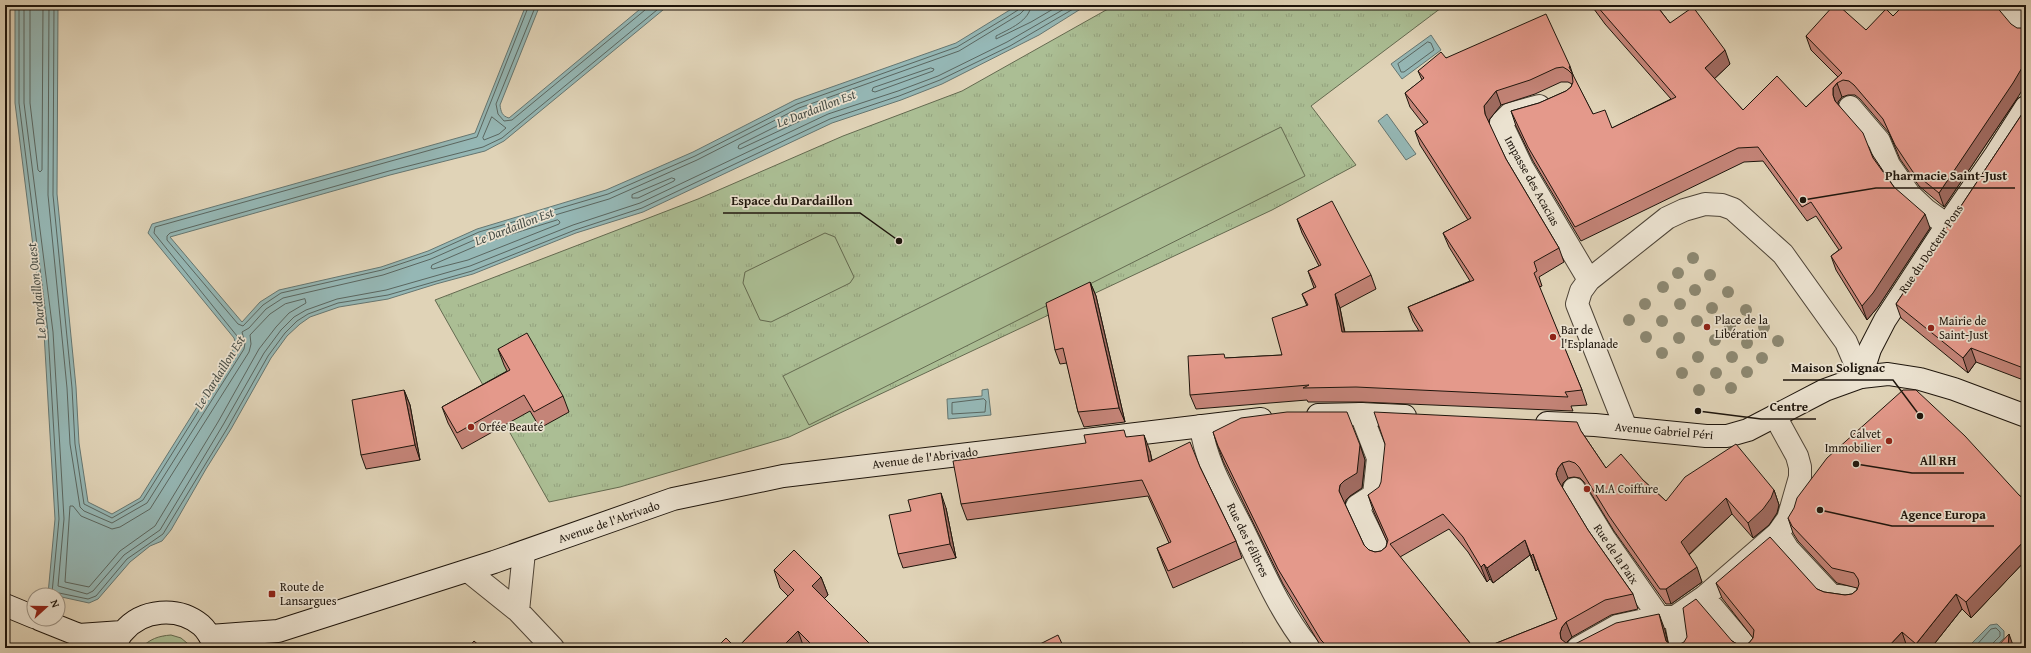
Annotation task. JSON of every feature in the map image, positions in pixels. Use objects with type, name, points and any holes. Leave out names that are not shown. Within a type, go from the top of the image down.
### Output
[{"type":"street","points":[[2004,5],[2026,30]]},
{"type":"street","name":"Impasse des Acacias","points":[[1560,97],[1539,106],[1510,114],[1501,122],[1522,167],[1590,280]]},
{"type":"street","points":[[1850,107],[1879,141],[1889,165],[1909,194],[1926,210],[1947,225]]},
{"type":"street","name":"Rue du Docteur Pons","points":[[1861,377],[1870,349],[1885,320],[2026,107]]},
{"type":"street","points":[[1626,428],[1577,304],[1581,291],[1590,280],[1666,218],[1684,210],[1705,204],[1722,204],[1733,209],[1783,254],[1846,342],[1861,377]]},
{"type":"street","name":"Avenue Gabriel Péri","points":[[1523,421],[1595,425],[1706,436],[1727,436],[1748,430],[1825,390],[1861,377],[1888,374],[1920,379],[1954,389],[2026,416]]},
{"type":"street","points":[[1361,414],[1378,458],[1374,495],[1357,506],[1381,555]]},
{"type":"street","name":"Avenue de l'Abrivado","points":[[213,642],[278,630],[524,552],[672,499],[783,476],[1292,416],[1361,414],[1423,417]]},
{"type":"street","points":[[1578,648],[1617,626],[1667,617],[1704,597],[1778,532],[1788,519],[1800,477],[1800,467],[1797,456],[1775,416]]},
{"type":"street","name":"Rue des Félibres","points":[[1201,426],[1203,444],[1230,504],[1278,601],[1299,636],[1309,648]]},
{"type":"street","name":"Rue de la Paix","points":[[1574,489],[1604,538],[1667,617]]},
{"type":"street","points":[[1778,532],[1788,549],[1831,595],[1852,598]]},
{"type":"street","points":[[518,611],[524,552]]},
{"type":"street","points":[[468,570],[518,611],[554,648]]},
{"type":"street","points":[[1704,597],[1747,648]]},
{"type":"street","points":[[5,605],[26,614]]},
{"type":"street","points":[[54,627],[82,642],[118,640],[136,620],[153,613],[171,612],[189,618],[201,625],[213,642]]},
{"type":"street","points":[[1667,617],[1681,648]]},
{"type":"street","name":"Avenue de l'Abrivado","points":[[257,648],[278,630]]},
{"type":"green space","points":[[1115,5],[1445,5],[1311,106],[1356,165],[1272,210],[789,437],[620,487],[549,502],[435,300],[698,199],[843,136],[962,91]]},
{"type":"green space","points":[[1281,127],[1305,176],[809,425],[783,376]]},
{"type":"green space","points":[[825,233],[835,237],[854,277],[850,283],[771,322],[760,320],[743,283],[745,272]]},
{"type":"green space","points":[[171,635],[181,638],[193,648],[141,648],[154,638]]},
{"type":"water","name":"Le Dardaillon Est","points":[[15,5],[58,5],[57,194],[76,387],[79,443],[88,502],[112,514],[140,498],[236,345],[234,338],[148,233],[152,224],[475,133],[526,5],[540,5],[500,105],[502,113],[509,118],[645,5],[669,5],[504,141],[485,151],[390,175],[170,237],[242,322],[260,302],[279,290],[381,267],[428,251],[477,229],[606,190],[693,152],[795,100],[956,43],[1018,5],[1087,5],[1039,35],[942,84],[901,100],[832,123],[643,212],[576,233],[473,274],[388,299],[339,307],[310,317],[287,336],[271,358],[171,530],[162,541],[150,546],[130,562],[98,599],[89,603],[66,598],[66,587],[49,587],[55,519],[44,333],[15,103]]},
{"type":"water","points":[[1431,35],[1441,50],[1402,79],[1391,64]]},
{"type":"water","points":[[1387,114],[1416,154],[1406,160],[1378,121]]},
{"type":"water","points":[[988,389],[991,415],[948,419],[947,399],[982,396],[982,390]]},
{"type":"water","points":[[1997,624],[2004,631],[2004,638],[1994,648],[1970,648],[1970,645],[1990,625]]},
{"type":"building","points":[[1596,5],[1656,5],[1670,23],[1693,7],[1725,50],[1705,68],[1743,110],[1777,76],[1806,107],[1842,73],[1806,36],[1834,5],[1838,5],[1866,30],[1886,9],[1893,16],[1904,5],[1995,5],[2011,24],[2017,28],[2026,27],[2026,61],[2013,83],[1939,193],[1913,172],[1895,145],[1883,119],[1854,85],[1849,81],[1843,80],[1837,83],[1833,88],[1835,101],[1863,133],[1873,158],[1894,187],[1925,214],[1873,293],[1862,306],[1831,256],[1842,248],[1811,202],[1802,207],[1758,147],[1738,148],[1575,227],[1528,147],[1511,111],[1539,103],[1566,91],[1571,87],[1573,82],[1572,74],[1563,67],[1556,68],[1530,80],[1496,91],[1484,106],[1485,114],[1506,159],[1559,248],[1534,262],[1537,271],[1534,273],[1582,390],[1565,392],[1568,397],[1356,387],[1303,388],[1309,385],[1190,395],[1188,356],[1224,354],[1225,358],[1282,355],[1272,318],[1308,305],[1302,294],[1316,287],[1308,271],[1321,265],[1297,219],[1332,201],[1371,275],[1335,294],[1342,332],[1423,331],[1408,307],[1474,280],[1443,233],[1471,218],[1415,131],[1428,122],[1405,93],[1424,78],[1418,71],[1441,52],[1446,58],[1546,14],[1570,66],[1569,67],[1593,114],[1605,110],[1612,128],[1676,97]]},
{"type":"building","points":[[2026,108],[2026,369],[1971,348],[1963,358],[1896,304]]},
{"type":"building","points":[[1090,282],[1119,408],[1078,412],[1063,348],[1055,350],[1046,303]]},
{"type":"building","points":[[527,333],[563,396],[534,412],[524,395],[457,433],[442,407],[510,370],[498,349]]},
{"type":"building","points":[[404,390],[415,445],[361,455],[352,400]]},
{"type":"building","points":[[1903,390],[1916,390],[1965,436],[2026,501],[2026,540],[1966,602],[1956,594],[1916,644],[1902,632],[1887,648],[1484,648],[1557,619],[1533,554],[1531,556],[1525,540],[1487,568],[1484,564],[1481,567],[1463,537],[1443,514],[1390,544],[1474,648],[1329,648],[1321,640],[1278,569],[1218,446],[1213,432],[1241,418],[1287,412],[1347,412],[1360,445],[1357,473],[1340,485],[1339,491],[1364,545],[1369,550],[1375,552],[1381,551],[1386,547],[1388,540],[1368,495],[1379,487],[1381,482],[1385,444],[1374,412],[1577,422],[1581,431],[1606,468],[1621,454],[1643,480],[1666,501],[1685,477],[1736,444],[1774,490],[1771,498],[1763,509],[1748,523],[1726,498],[1681,542],[1697,567],[1666,589],[1660,589],[1609,516],[1579,467],[1575,463],[1569,461],[1562,463],[1556,474],[1558,480],[1588,530],[1633,594],[1605,600],[1566,622],[1560,633],[1561,639],[1566,643],[1573,645],[1616,623],[1659,614],[1666,641],[1671,645],[1678,645],[1684,642],[1687,637],[1683,608],[1696,599],[1732,641],[1743,645],[1749,643],[1753,638],[1754,630],[1716,583],[1770,537],[1817,589],[1824,592],[1845,595],[1852,594],[1857,590],[1859,584],[1854,573],[1832,568],[1792,526],[1788,518],[1794,508],[1797,498],[1827,458]]},
{"type":"building","points":[[1124,430],[1126,437],[1144,435],[1149,462],[1190,442],[1200,467],[1236,541],[1168,571],[1157,548],[1171,542],[1142,480],[961,504],[953,461],[1086,443],[1084,435]]},
{"type":"building","points":[[941,493],[950,544],[898,554],[889,515],[911,511],[908,500]]},
{"type":"building","points":[[794,550],[821,577],[812,586],[874,648],[815,648],[798,631],[781,648],[737,648],[794,590],[774,570]]},
{"type":"building","points":[[2009,634],[2008,648],[1996,648]]},
{"type":"building","points":[[1058,635],[1064,648],[1032,648]]},
{"type":"building","points":[[726,638],[736,648],[716,648]]},
{"type":"building","points":[[474,641],[482,648],[468,648]]},
{"type":"building","points":[[1243,643],[1246,648],[1236,648]]},
{"type":"place","name":"Pharmacie Saint-Just","points":[[1803,200]]},
{"type":"place","name":"Espace du Dardaillon","points":[[899,241]]},
{"type":"place","name":"Place de la Libération","points":[[1707,327]]},
{"type":"place","name":"Mairie de Saint-Just","points":[[1931,328]]},
{"type":"place","name":"Bar de l'Esplanade","points":[[1553,337]]},
{"type":"place","name":"Centre","points":[[1698,411]]},
{"type":"place","name":"Maison Solignac","points":[[1920,416]]},
{"type":"place","name":"Orfée Beauté","points":[[471,427]]},
{"type":"place","name":"Calvet Immobilier","points":[[1889,441]]},
{"type":"place","name":"All RH","points":[[1856,464]]},
{"type":"place","name":"M.A Coiffure","points":[[1587,489]]},
{"type":"place","name":"Agence Europa","points":[[1820,510]]},
{"type":"place","name":"Route de Lansargues","points":[[272,594]]},
{"type":"water label","name":"Le Dardaillon Ouest","points":[[36,291]]}]
